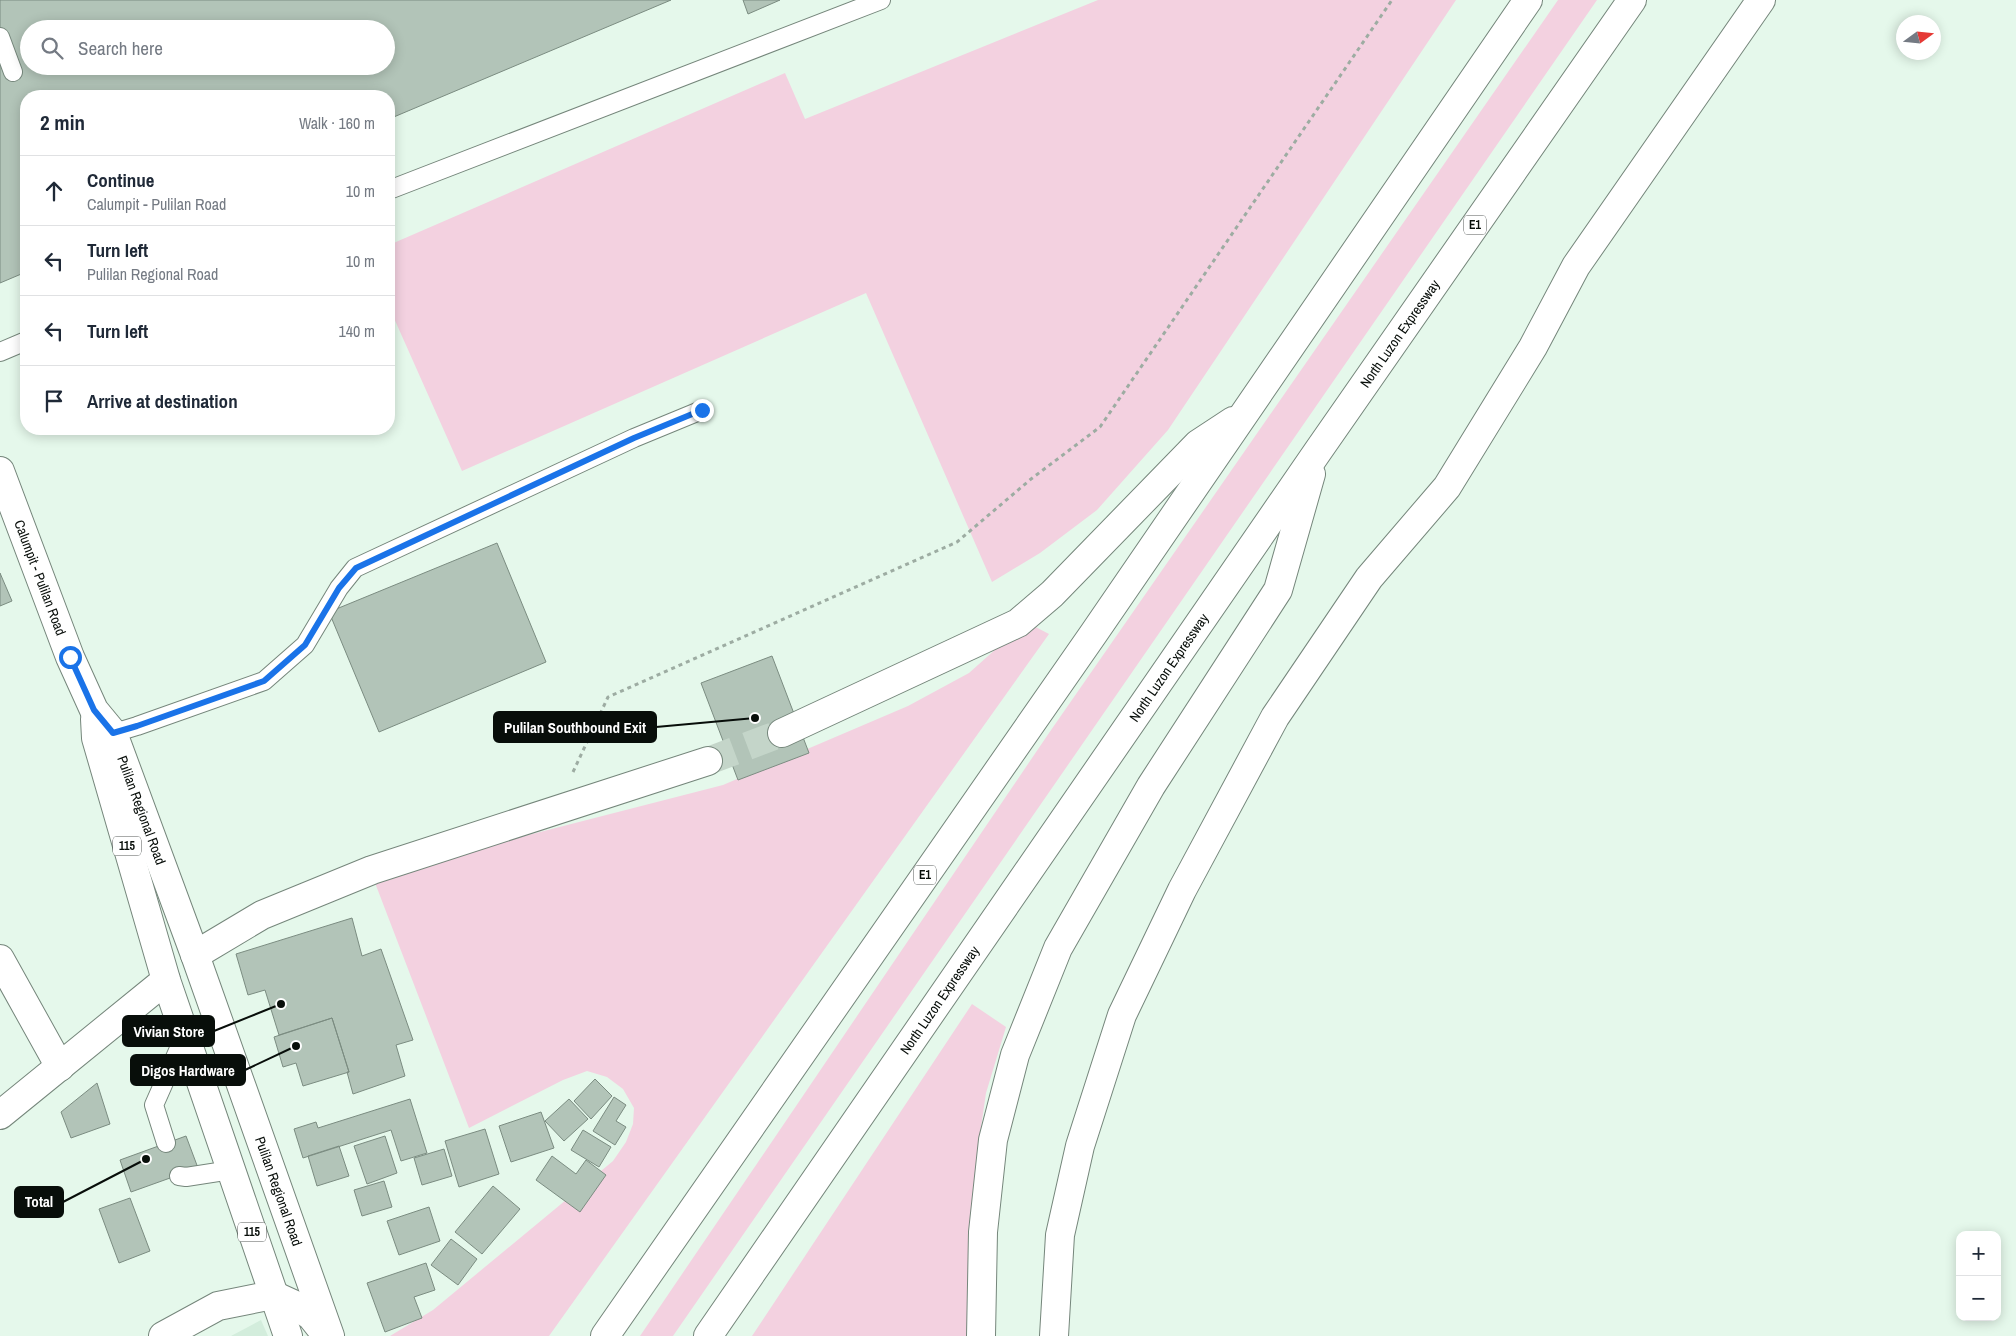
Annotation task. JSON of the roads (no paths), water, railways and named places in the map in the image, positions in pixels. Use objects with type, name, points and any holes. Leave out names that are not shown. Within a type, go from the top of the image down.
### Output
[{"type":"main road","name":"E1","points":[[605,1336],[1245,413],[1528,0]]},
{"type":"main road","name":"North Luzon Expressway","points":[[708,1336],[1318,451],[1632,0]]},
{"type":"main road","points":[[1054,1336],[1060,1235],[1080,1146],[1122,1015],[1196,864],[1275,717],[1368,578],[1447,487],[1533,346],[1576,266],[1761,0]]},
{"type":"main road","points":[[782,733],[1018,623],[1052,594],[1198,444],[1245,413]]},
{"type":"main road","points":[[981,1336],[984,1232],[993,1140],[1015,1056],[1058,948],[1151,786],[1278,590],[1318,451]]},
{"type":"main road","name":"Calumpit - Pulilan Road","points":[[0,471],[70,657],[94,710]]},
{"type":"main road","name":"Pulilan Regional Road","points":[[94,710],[194,955],[328,1336]]},
{"type":"main road","name":"Pulilan Regional Road","points":[[104,735],[166,980],[272,1295],[288,1336]]},
{"type":"main road","points":[[0,1115],[194,955],[262,915],[363,874],[708,761]]},
{"type":"main road","points":[[0,959],[60,1067]]},
{"type":"main road","points":[[163,1336],[218,1306],[272,1295],[295,1304],[311,1316],[328,1336]]},
{"type":"lane","points":[[395,188],[881,0]]},
{"type":"lane","points":[[0,37],[13,72]]},
{"type":"lane","points":[[0,352],[20,343]]},
{"type":"lane","points":[[104,735],[137,726],[264,681],[305,645],[339,588],[356,568],[634,438],[702,410]]},
{"type":"lane","points":[[166,1143],[154,1105],[185,1035]]},
{"type":"lane","points":[[179,1176],[186,1177],[231,1170]]},
{"type":"tunnel","points":[[708,761],[782,733]]},
{"type":"place","name":"Pulilan Southbound Exit","points":[[755,718]]},
{"type":"place","name":"Vivian Store","points":[[281,1004]]},
{"type":"place","name":"Digos Hardware","points":[[296,1046]]},
{"type":"place","name":"Total","points":[[146,1159]]}]
